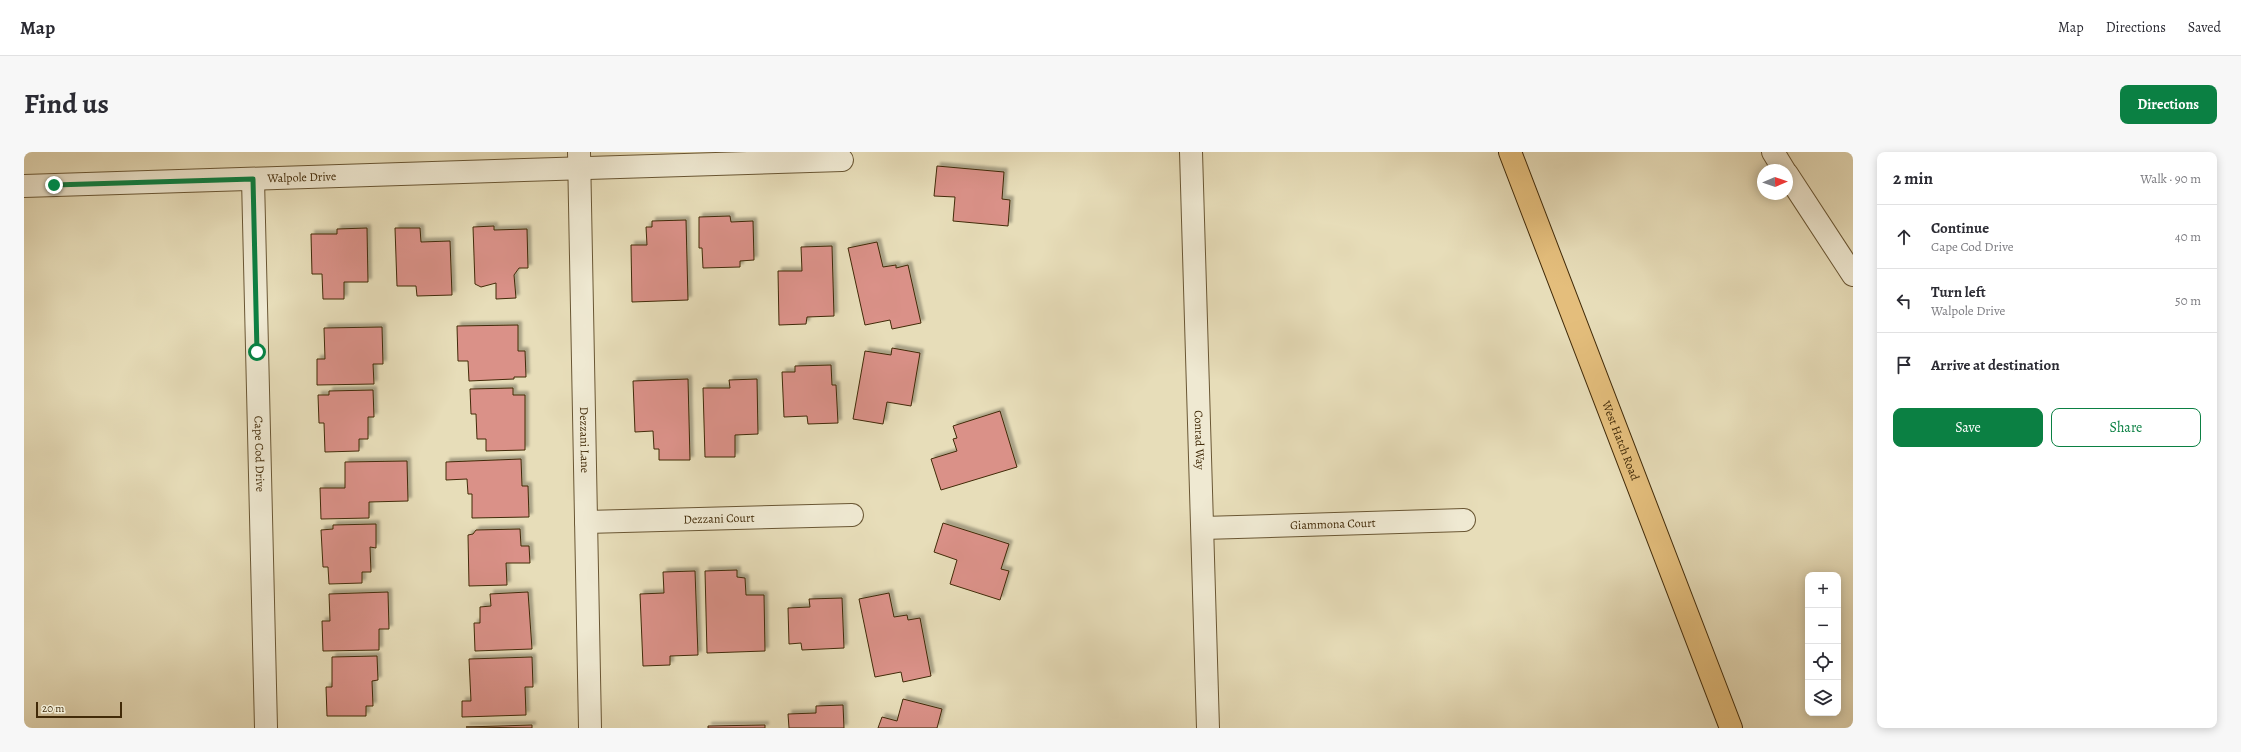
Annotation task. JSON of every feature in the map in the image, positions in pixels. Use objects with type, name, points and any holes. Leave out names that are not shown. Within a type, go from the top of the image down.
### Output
[{"type":"main road","name":"West Hatch Road","points":[[1510,152],[1731,728]]},
{"type":"street","name":"Conrad Way","points":[[1191,152],[1208,728]]},
{"type":"street","points":[[1773,152],[1780,164]]},
{"type":"street","name":"Walpole Drive","points":[[24,186],[253,179],[579,160],[842,160]]},
{"type":"street","name":"Dezzani Lane","points":[[579,160],[590,728]]},
{"type":"street","name":"Cape Cod Drive","points":[[253,179],[266,728]]},
{"type":"street","points":[[1793,183],[1853,275]]},
{"type":"street","name":"Dezzani Court","points":[[586,522],[852,515]]},
{"type":"street","name":"Giammona Court","points":[[1202,528],[1464,520]]},
{"type":"building","points":[[937,166],[1004,172],[1002,199],[1010,200],[1008,226],[953,221],[955,197],[934,196]]},
{"type":"building","points":[[730,216],[731,222],[753,221],[754,260],[740,261],[740,267],[703,268],[702,248],[699,248],[699,217]]},
{"type":"building","points":[[686,220],[688,300],[632,302],[631,245],[647,245],[646,227],[652,227],[652,221]]},
{"type":"building","points":[[494,226],[494,230],[527,229],[528,268],[519,268],[514,275],[516,298],[496,299],[496,283],[481,287],[475,284],[473,227]]},
{"type":"building","points":[[367,228],[368,282],[344,282],[344,299],[323,299],[322,274],[312,274],[311,234],[337,234],[337,229]]},
{"type":"building","points":[[395,228],[420,228],[421,242],[450,241],[452,295],[417,296],[416,286],[397,286]]},
{"type":"building","points":[[877,242],[883,267],[896,265],[896,268],[908,265],[921,323],[892,329],[890,320],[865,325],[848,248]]},
{"type":"building","points":[[832,246],[834,316],[807,317],[806,324],[779,325],[778,271],[802,271],[801,247]]},
{"type":"building","points":[[518,325],[518,351],[525,351],[526,377],[469,381],[468,361],[458,361],[457,326]]},
{"type":"building","points":[[382,327],[383,364],[373,364],[374,384],[317,385],[317,359],[325,359],[324,328]]},
{"type":"building","points":[[892,348],[920,353],[911,406],[887,402],[883,424],[853,419],[865,351],[891,355]]},
{"type":"building","points":[[831,365],[832,385],[836,385],[838,423],[808,424],[807,416],[784,417],[782,372],[795,372],[795,366]]},
{"type":"building","points":[[688,379],[690,460],[659,460],[659,449],[654,449],[653,431],[635,432],[633,381]]},
{"type":"building","points":[[757,379],[758,434],[735,435],[735,457],[705,457],[703,388],[730,388],[729,380]]},
{"type":"building","points":[[513,388],[513,395],[525,395],[525,450],[486,451],[486,439],[477,439],[476,414],[471,414],[470,389]]},
{"type":"building","points":[[373,390],[374,417],[368,417],[368,439],[359,439],[359,451],[325,452],[324,423],[319,423],[318,395],[329,395],[329,391]]},
{"type":"building","points":[[1000,411],[1017,467],[941,490],[931,459],[957,451],[953,439],[957,438],[953,426]]},
{"type":"building","points":[[521,459],[522,486],[528,486],[529,517],[472,518],[472,494],[468,494],[467,479],[446,480],[446,462]]},
{"type":"building","points":[[407,461],[408,501],[369,502],[369,518],[321,519],[320,488],[345,488],[345,462]]},
{"type":"building","points":[[943,523],[1009,544],[1001,569],[1009,571],[1000,600],[950,584],[957,560],[934,552]]},
{"type":"building","points":[[376,524],[376,548],[370,547],[371,572],[362,572],[362,583],[329,584],[328,567],[323,567],[321,530],[333,529],[333,525]]},
{"type":"building","points":[[520,529],[521,546],[529,546],[530,563],[506,563],[507,585],[469,586],[468,535],[473,534],[476,530]]},
{"type":"building","points":[[737,570],[737,577],[745,578],[746,595],[764,595],[765,651],[707,653],[705,571]]},
{"type":"building","points":[[695,571],[698,655],[670,656],[670,665],[643,666],[640,594],[664,593],[663,572]]},
{"type":"building","points":[[388,592],[389,629],[379,629],[379,650],[323,651],[322,621],[330,621],[329,594]]},
{"type":"building","points":[[528,592],[532,649],[475,651],[474,623],[480,623],[480,607],[491,606],[490,594]]},
{"type":"building","points":[[889,593],[894,617],[907,615],[908,620],[920,618],[931,676],[903,682],[901,672],[875,677],[859,599]]},
{"type":"building","points":[[842,598],[844,648],[802,650],[801,643],[789,644],[788,608],[810,607],[809,599]]},
{"type":"building","points":[[377,656],[378,680],[372,681],[373,706],[366,706],[366,716],[327,716],[326,687],[332,687],[332,657]]},
{"type":"building","points":[[532,657],[533,687],[525,687],[526,715],[462,717],[462,701],[471,701],[469,659]]},
{"type":"building","points":[[903,699],[942,709],[937,728],[878,728],[882,717],[897,721]]},
{"type":"building","points":[[843,705],[844,728],[789,728],[788,714],[816,713],[816,706]]},
{"type":"building","points":[[532,725],[532,728],[466,727]]},
{"type":"building","points":[[765,725],[765,728],[708,728],[708,726]]},
{"type":"route","points":[[54,185],[253,179],[257,352]]}]
